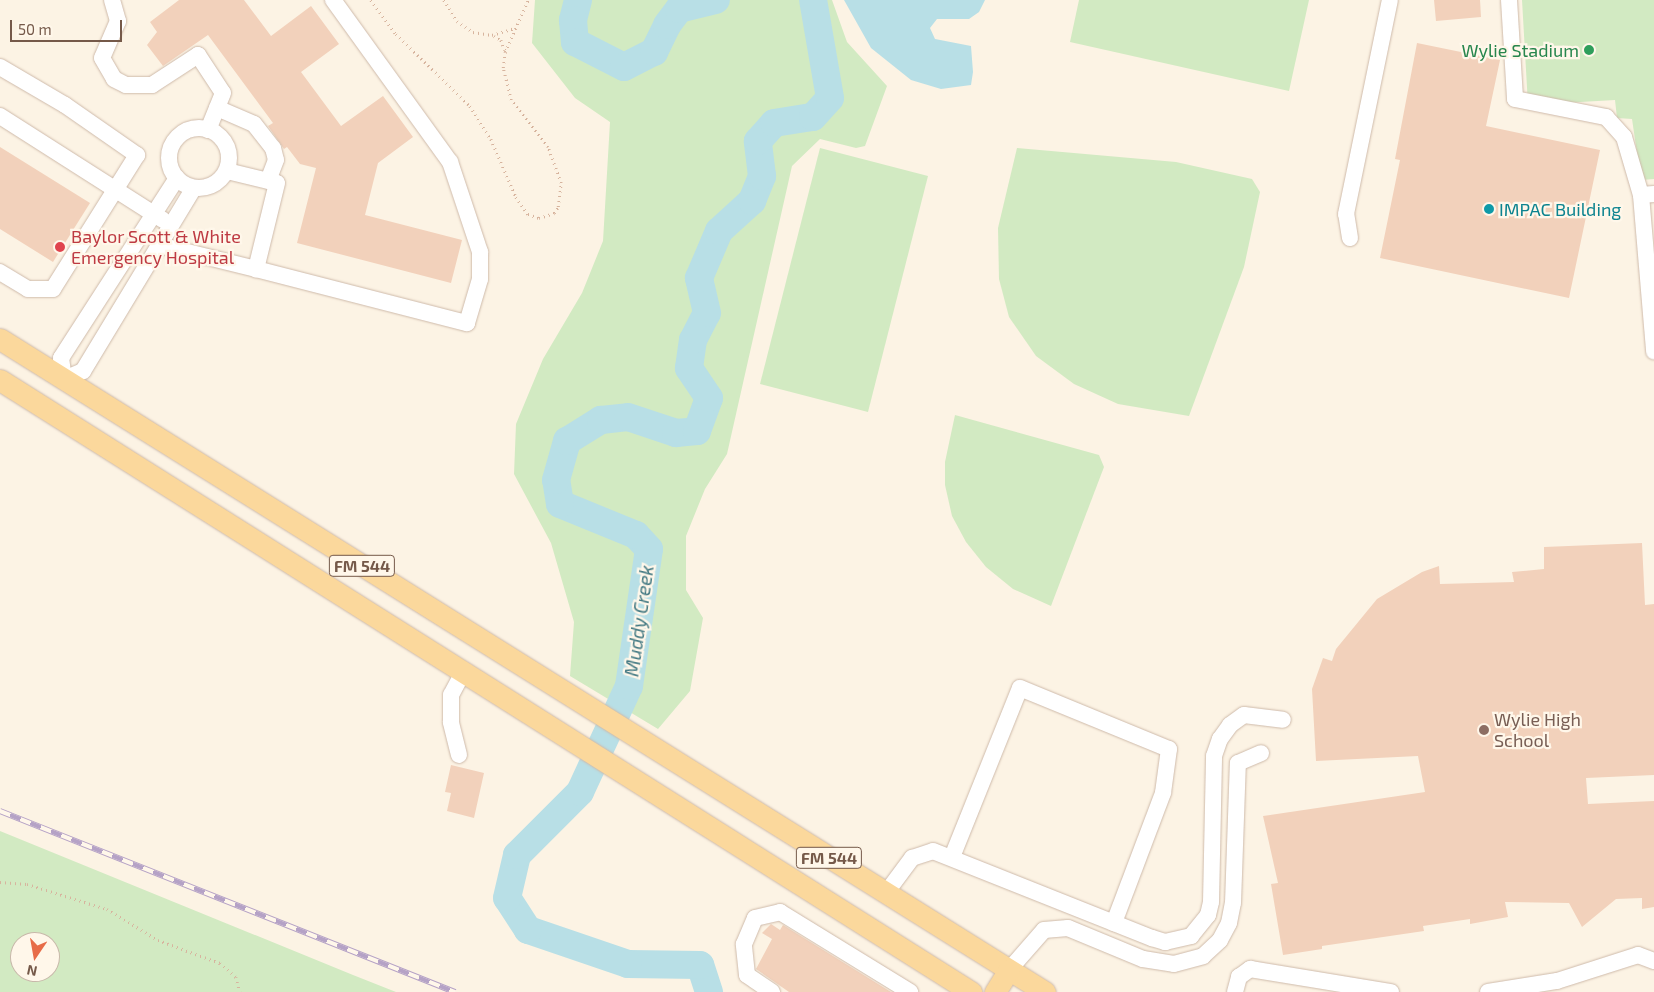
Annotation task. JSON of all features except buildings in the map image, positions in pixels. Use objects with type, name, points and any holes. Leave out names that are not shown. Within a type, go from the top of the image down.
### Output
[{"type":"main road","name":"FM 544","points":[[0,339],[1045,992]]},
{"type":"main road","points":[[45,408],[64,379]]},
{"type":"main road","name":"FM 544","points":[[0,380],[971,992]]},
{"type":"main road","points":[[995,992],[1009,970]]},
{"type":"lane","points":[[112,0],[118,21],[102,58],[114,79],[126,85],[152,85],[198,55],[223,93],[208,130]]},
{"type":"lane","points":[[159,245],[467,323],[480,279],[480,252],[450,162],[333,0]]},
{"type":"lane","points":[[1350,238],[1346,214],[1390,0]]},
{"type":"lane","points":[[1509,0],[1515,99],[1606,117],[1624,137],[1648,195],[1654,351]]},
{"type":"lane","points":[[0,67],[65,106],[137,155],[53,289],[28,289],[0,272]]},
{"type":"lane","points":[[217,108],[254,124],[273,148],[276,160],[268,181]]},
{"type":"lane","points":[[0,116],[171,226]]},
{"type":"lane","points":[[189,130],[208,130],[224,142],[229,161],[227,170],[213,185],[194,188],[177,178],[169,161],[174,142],[189,130]]},
{"type":"lane","points":[[227,170],[277,184],[256,269]]},
{"type":"lane","points":[[177,178],[61,358],[64,379],[83,371],[194,188]]},
{"type":"lane","points":[[459,755],[451,722],[451,695],[464,671]]},
{"type":"lane","points":[[952,857],[1020,688],[1169,749],[1163,794],[1114,923]]},
{"type":"lane","points":[[886,894],[909,862],[922,853],[933,851],[1165,942],[1185,938],[1202,927],[1211,902],[1214,756],[1220,739],[1230,725],[1244,715],[1283,720]]},
{"type":"lane","points":[[1009,970],[1044,930],[1068,928],[1143,959],[1174,964],[1203,956],[1220,940],[1229,923],[1233,903],[1238,763],[1261,753]]},
{"type":"lane","points":[[772,992],[748,975],[744,944],[755,918],[780,912],[910,992]]},
{"type":"lane","points":[[1488,992],[1514,991],[1590,972],[1629,956],[1643,956],[1654,961]]},
{"type":"lane","points":[[1235,992],[1239,977],[1250,969],[1391,992]]},
{"type":"path","points":[[371,0],[396,34],[470,106],[491,139],[516,197],[528,214],[539,218],[554,213],[558,207],[561,183],[548,147],[511,100],[505,81],[505,52],[501,40],[492,35],[473,32],[464,27],[450,13],[444,0]]},
{"type":"path","points":[[505,52],[528,0]]},
{"type":"path","points":[[492,35],[517,27]]},
{"type":"path","points":[[0,882],[27,884],[107,909],[158,940],[220,963],[236,977],[240,992]]},
{"type":"green space","points":[[535,0],[832,0],[847,42],[887,86],[865,146],[856,148],[820,139],[792,166],[727,454],[705,489],[686,536],[686,590],[703,618],[690,691],[658,729],[570,676],[574,622],[551,543],[514,474],[516,424],[543,359],[582,293],[603,241],[610,122],[575,98],[532,43]]},
{"type":"green space","points":[[1079,0],[1309,0],[1289,91],[1070,42]]},
{"type":"green space","name":"Wylie Stadium","points":[[1522,0],[1654,0],[1654,179],[1641,180],[1632,119],[1617,118],[1615,100],[1528,105]]},
{"type":"green space","points":[[820,148],[928,176],[868,412],[760,384]]},
{"type":"green space","points":[[1017,148],[1176,162],[1252,179],[1260,192],[1244,267],[1189,416],[1118,404],[1074,384],[1036,356],[1009,317],[999,279],[998,228]]},
{"type":"green space","points":[[955,415],[1099,455],[1104,467],[1051,606],[1013,589],[986,567],[966,542],[952,516],[945,485],[945,462]]},
{"type":"green space","points":[[0,831],[353,975],[396,992],[0,992]]},
{"type":"water","points":[[844,0],[985,0],[979,12],[969,19],[937,19],[930,28],[935,39],[971,46],[973,72],[971,85],[941,89],[911,80],[871,48]]},
{"type":"waterway","name":"Muddy Creek","points":[[578,0],[573,20],[575,42],[624,67],[654,52],[667,25],[679,9],[716,0]]},
{"type":"waterway","name":"Muddy Creek","points":[[709,992],[700,965],[628,964],[528,930],[507,898],[517,855],[580,792],[629,686],[649,549],[636,535],[560,504],[556,480],[567,441],[601,420],[628,417],[676,433],[697,431],[709,398],[689,368],[693,340],[707,313],[699,278],[719,231],[752,201],[762,176],[758,141],[774,123],[813,117],[830,98],[813,0]]},
{"type":"railway","points":[[0,811],[455,992]]},
{"type":"place","name":"Wylie Stadium","points":[[1589,50]]},
{"type":"place","name":"IMPAC Building","points":[[1489,209]]},
{"type":"place","name":"Baylor Scott & White Emergency Hospital","points":[[60,247]]},
{"type":"place","name":"Wylie High School","points":[[1484,730]]}]
